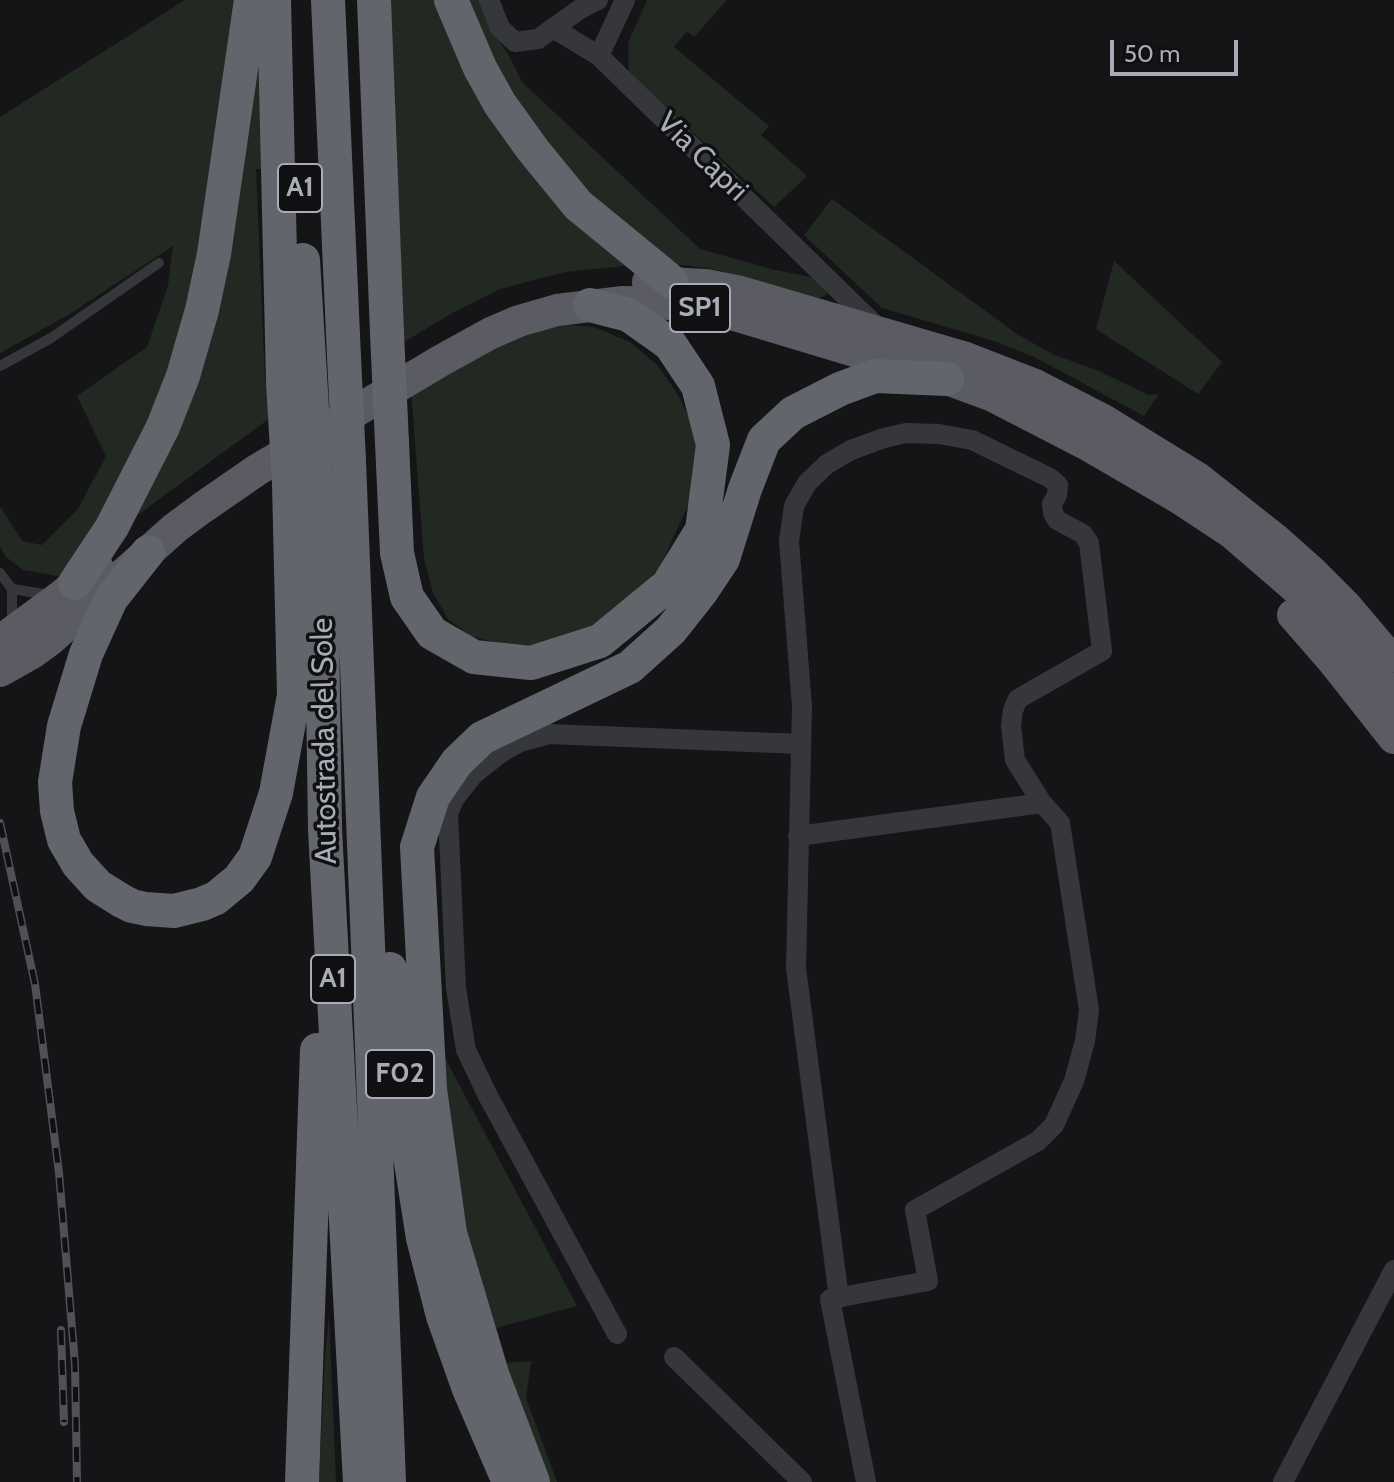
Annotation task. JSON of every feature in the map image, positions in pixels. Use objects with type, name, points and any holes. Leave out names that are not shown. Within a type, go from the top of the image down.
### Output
[{"type":"highway","points":[[68,590],[112,527],[157,440],[187,363],[214,254],[251,0]]},
{"type":"highway","points":[[148,552],[111,599],[86,654],[64,726],[55,782],[57,811],[64,840],[78,864],[98,886],[132,906],[174,911],[216,898],[239,879],[255,857],[276,793],[294,695],[302,479],[274,0]]},
{"type":"highway","name":"A1","points":[[293,0],[304,281],[296,378]]},
{"type":"highway","name":"Autostrada del Sole","points":[[328,0],[389,1482]]},
{"type":"highway","points":[[374,0],[397,553],[407,597],[432,633],[474,657],[531,663],[600,641],[668,585],[702,530],[713,445],[698,386],[670,344],[629,315],[590,305]]},
{"type":"highway","points":[[451,0],[480,68],[500,104],[533,150],[578,205],[672,282]]},
{"type":"highway","name":"SP1","points":[[5,638],[240,458],[457,328],[518,301],[573,287],[631,281],[706,285],[741,292],[963,357],[1035,385],[1103,420],[1199,479],[1312,572],[1346,606],[1394,663]]},
{"type":"highway","name":"SP1","points":[[0,671],[51,639],[175,528],[257,470],[442,360],[519,321],[557,310],[623,302],[698,307],[738,316],[947,379],[993,396],[1116,460],[1232,533],[1298,590],[1394,697]]},
{"type":"highway","points":[[533,1482],[492,1374],[450,1233],[430,1089],[417,847],[433,797],[457,762],[482,738],[630,667],[671,630],[723,559],[764,440],[793,413],[840,389],[875,376],[947,379]]},
{"type":"highway","points":[[1116,460],[1276,597],[1334,662],[1394,738]]},
{"type":"highway","name":"Autostrada del Sole","points":[[302,479],[321,560],[325,829],[360,1482]]},
{"type":"highway","points":[[1219,495],[1305,549],[1394,630]]},
{"type":"highway","name":"F02","points":[[356,651],[406,1131],[423,1238],[443,1316],[469,1389],[509,1482]]},
{"type":"highway","points":[[302,1482],[325,829]]},
{"type":"street","points":[[489,0],[500,28],[515,42],[538,39],[598,0]]},
{"type":"street","points":[[599,56],[625,0]]},
{"type":"street","name":"Via Capri","points":[[553,28],[599,56],[883,332]]},
{"type":"street","points":[[839,1298],[796,968],[802,707],[789,541],[794,506],[807,483],[827,464],[851,450],[884,438],[906,433],[939,434],[972,440],[1050,478],[1058,485],[1052,504],[1057,520],[1083,534],[1089,543],[1102,651],[1018,699],[1011,726],[1015,760],[1042,803],[1060,823],[1089,1010],[1085,1041],[1074,1081],[1054,1125],[1038,1141],[915,1210],[928,1281],[839,1298],[830,1299],[866,1482]]},
{"type":"street","points":[[617,1334],[466,1050],[456,988],[448,814],[454,799],[473,775],[502,752],[520,742],[549,734],[801,744]]},
{"type":"street","points":[[798,836],[1042,803]]},
{"type":"street","points":[[1283,1482],[1394,1270]]},
{"type":"street","points":[[674,1357],[802,1482]]},
{"type":"lane","points":[[0,366],[51,338],[159,263]]},
{"type":"lane","points":[[0,573],[12,589],[13,613],[5,638]]},
{"type":"lane","points":[[12,589],[68,590]]},
{"type":"shaded area","points":[[185,0],[242,0],[208,222],[152,430],[63,577],[23,570],[5,556],[0,546],[0,506],[22,541],[42,545],[78,509],[106,456],[77,396],[147,347],[168,286],[173,246],[68,315],[0,353],[0,117]]},
{"type":"shaded area","points":[[381,0],[445,0],[634,265],[565,272],[500,289],[401,344]]},
{"type":"shaded area","points":[[460,0],[481,0],[494,34],[522,82],[700,249],[820,279],[828,289],[826,295],[815,300],[709,268],[673,264],[583,194],[512,103]]},
{"type":"shaded area","points":[[647,0],[727,0],[694,37],[687,31],[674,47],[769,126],[761,135],[807,176],[774,207],[629,73],[628,43]]},
{"type":"shaded area","points":[[259,53],[262,169],[256,169],[265,381],[269,385],[270,418],[139,514],[135,508]]},
{"type":"shaded area","points":[[832,199],[1017,334],[1052,354],[1099,371],[1148,395],[1159,394],[1144,416],[1036,358],[994,341],[882,308],[804,235]]},
{"type":"shaded area","points":[[1114,261],[1222,362],[1198,394],[1096,329]]},
{"type":"shaded area","points":[[552,326],[594,327],[630,342],[657,365],[677,393],[691,421],[697,458],[690,501],[660,567],[631,599],[589,629],[550,645],[508,646],[471,636],[448,619],[433,593],[424,559],[411,390],[504,344]]},
{"type":"shaded area","points":[[434,981],[444,1056],[577,1306],[496,1328],[507,1363],[531,1361],[526,1398],[557,1482],[542,1482],[461,1235]]},
{"type":"shaded area","points":[[329,1315],[336,1482],[319,1482],[325,1356]]},
{"type":"railway","points":[[0,823],[35,984],[59,1173],[75,1364],[77,1482]]},
{"type":"railway","points":[[61,1330],[64,1422]]}]
